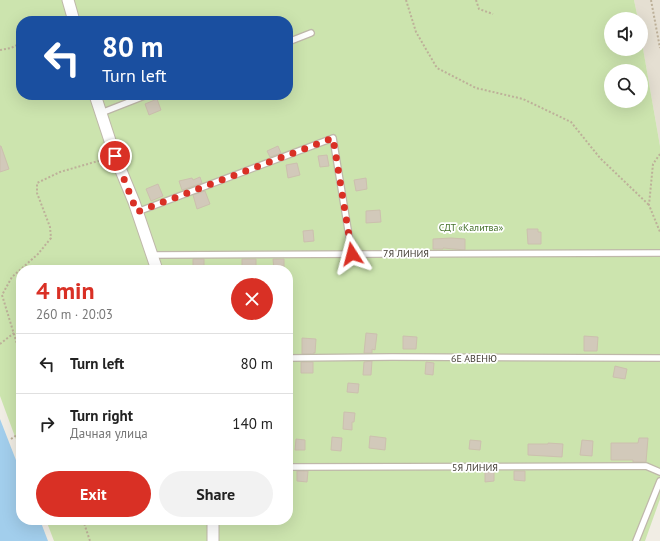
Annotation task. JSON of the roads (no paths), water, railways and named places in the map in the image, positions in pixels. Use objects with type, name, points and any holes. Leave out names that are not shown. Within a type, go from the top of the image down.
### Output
[{"type":"street","points":[[68,0],[73,16]]},
{"type":"street","points":[[97,100],[115,156],[155,265]]},
{"type":"street","points":[[213,525],[213,541]]},
{"type":"lane","points":[[293,40],[311,33]]},
{"type":"lane","points":[[101,113],[134,100]]},
{"type":"lane","points":[[137,212],[333,138],[352,254]]},
{"type":"lane","name":"7Я ЛИНИЯ","points":[[152,255],[660,253]]},
{"type":"lane","name":"6Е АВЕНЮ","points":[[293,358],[660,358]]},
{"type":"lane","name":"5Я ЛИНИЯ","points":[[293,467],[646,466],[660,472]]},
{"type":"lane","points":[[636,541],[660,481]]},
{"type":"water","points":[[0,419],[16,460],[16,525],[42,525],[48,541],[0,541]]},
{"type":"park label","name":"СДТ «Калитва»","points":[[471,227]]}]
